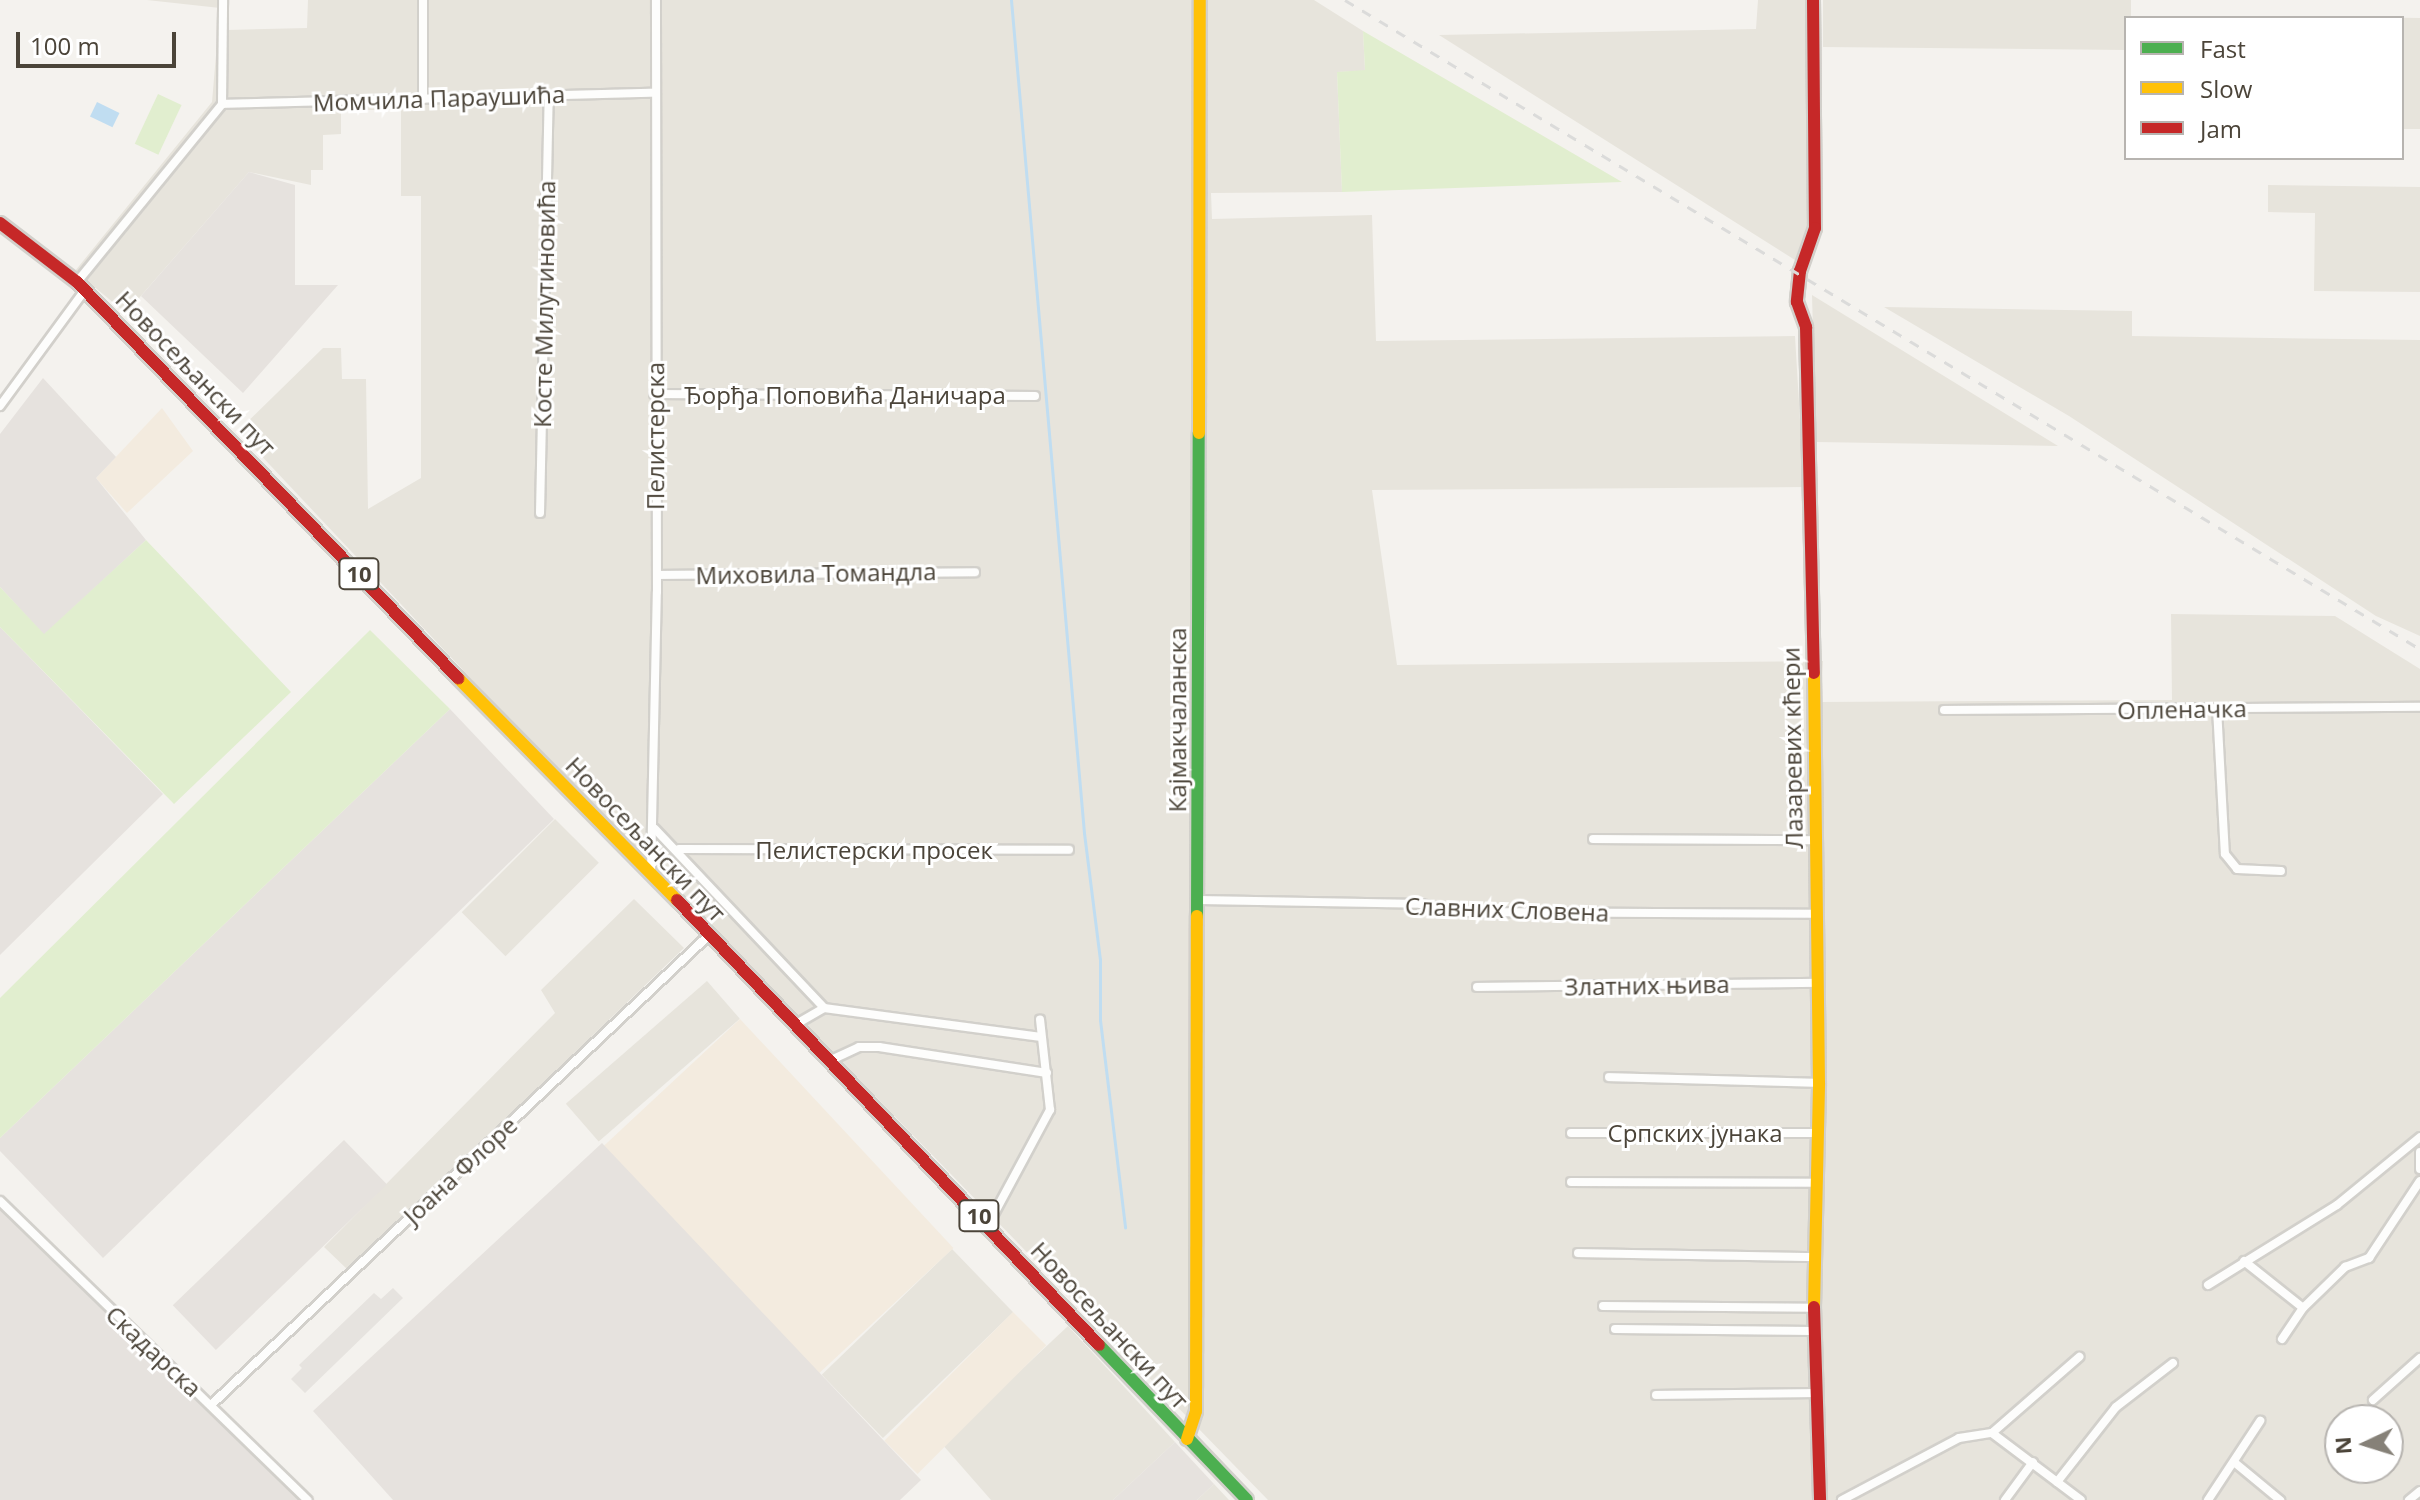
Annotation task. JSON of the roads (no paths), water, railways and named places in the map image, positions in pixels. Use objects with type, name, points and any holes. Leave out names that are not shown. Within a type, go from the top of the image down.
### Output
[{"type":"street","points":[[0,406],[81,286],[222,104],[223,0]]},
{"type":"street","points":[[423,0],[423,99]]},
{"type":"street","name":"Пелистерска","points":[[650,872],[655,829],[657,575],[654,394],[656,0]]},
{"type":"street","name":"Кајмакчаланска","points":[[1187,1439],[1196,1411],[1200,0]]},
{"type":"street","name":"Лазаревих кћери","points":[[1813,0],[1815,228],[1800,271],[1797,302],[1806,327],[1808,363],[1819,1083],[1813,1331],[1820,1500]]},
{"type":"street","name":"Момчила Параушића","points":[[222,104],[656,93]]},
{"type":"street","name":"Косте Милутиновића","points":[[540,513],[549,96]]},
{"type":"street","name":"Новосељански пут","points":[[0,223],[81,286],[650,872],[1247,1500]]},
{"type":"street","name":"Ђорђа Поповића Даничара","points":[[654,394],[1035,396]]},
{"type":"street","name":"Миховила Томандла","points":[[657,575],[975,572]]},
{"type":"street","name":"Опленачка","points":[[1944,710],[2420,707]]},
{"type":"street","points":[[2217,708],[2225,854],[2237,869],[2281,871]]},
{"type":"street","points":[[655,829],[679,849],[824,1008]]},
{"type":"street","points":[[1593,839],[1815,840]]},
{"type":"street","name":"Пелистерски просек","points":[[679,849],[1069,850]]},
{"type":"street","name":"Славних Словена","points":[[1199,900],[1421,904],[1459,912],[1815,914]]},
{"type":"street","name":"Јоана Флоре","points":[[211,1405],[709,935]]},
{"type":"street","name":"Златних њива","points":[[1477,987],[1817,983]]},
{"type":"street","points":[[793,1025],[824,1008],[1041,1037]]},
{"type":"street","points":[[988,1225],[1048,1114],[1047,1073],[1040,1020]]},
{"type":"street","points":[[828,1061],[859,1047],[879,1047],[1047,1073]]},
{"type":"street","points":[[1609,1077],[1819,1083]]},
{"type":"street","name":"Српских јунака","points":[[1571,1133],[1818,1133]]},
{"type":"street","points":[[2208,1285],[2337,1205],[2420,1137]]},
{"type":"street","points":[[2420,1152],[2420,1169]]},
{"type":"street","points":[[2282,1339],[2303,1308],[2345,1267],[2369,1258],[2420,1181]]},
{"type":"street","points":[[1571,1182],[1817,1183]]},
{"type":"street","name":"Скадарска","points":[[0,1201],[308,1500]]},
{"type":"street","points":[[1578,1253],[1816,1257]]},
{"type":"street","points":[[2244,1261],[2303,1308]]},
{"type":"street","points":[[1603,1306],[1814,1308]]},
{"type":"street","points":[[1615,1329],[1813,1331]]},
{"type":"street","points":[[1842,1500],[1959,1438],[1992,1433],[2079,1357]]},
{"type":"street","points":[[2373,1400],[2420,1358]]},
{"type":"street","points":[[2057,1482],[2116,1407],[2173,1363]]},
{"type":"street","points":[[1656,1395],[1814,1393]]},
{"type":"street","points":[[2208,1500],[2260,1421]]},
{"type":"street","points":[[1992,1433],[2081,1500]]},
{"type":"street","points":[[2005,1500],[2033,1462]]},
{"type":"street","points":[[2234,1462],[2280,1500]]},
{"type":"street","points":[[2409,1500],[2420,1491]]},
{"type":"water","points":[[97,102],[119,113],[112,127],[90,116]]},
{"type":"waterway","points":[[1011,0],[1084,833],[1100,959],[1100,1020],[1125,1227]]},
{"type":"railway","points":[[1345,0],[2420,649]]}]
